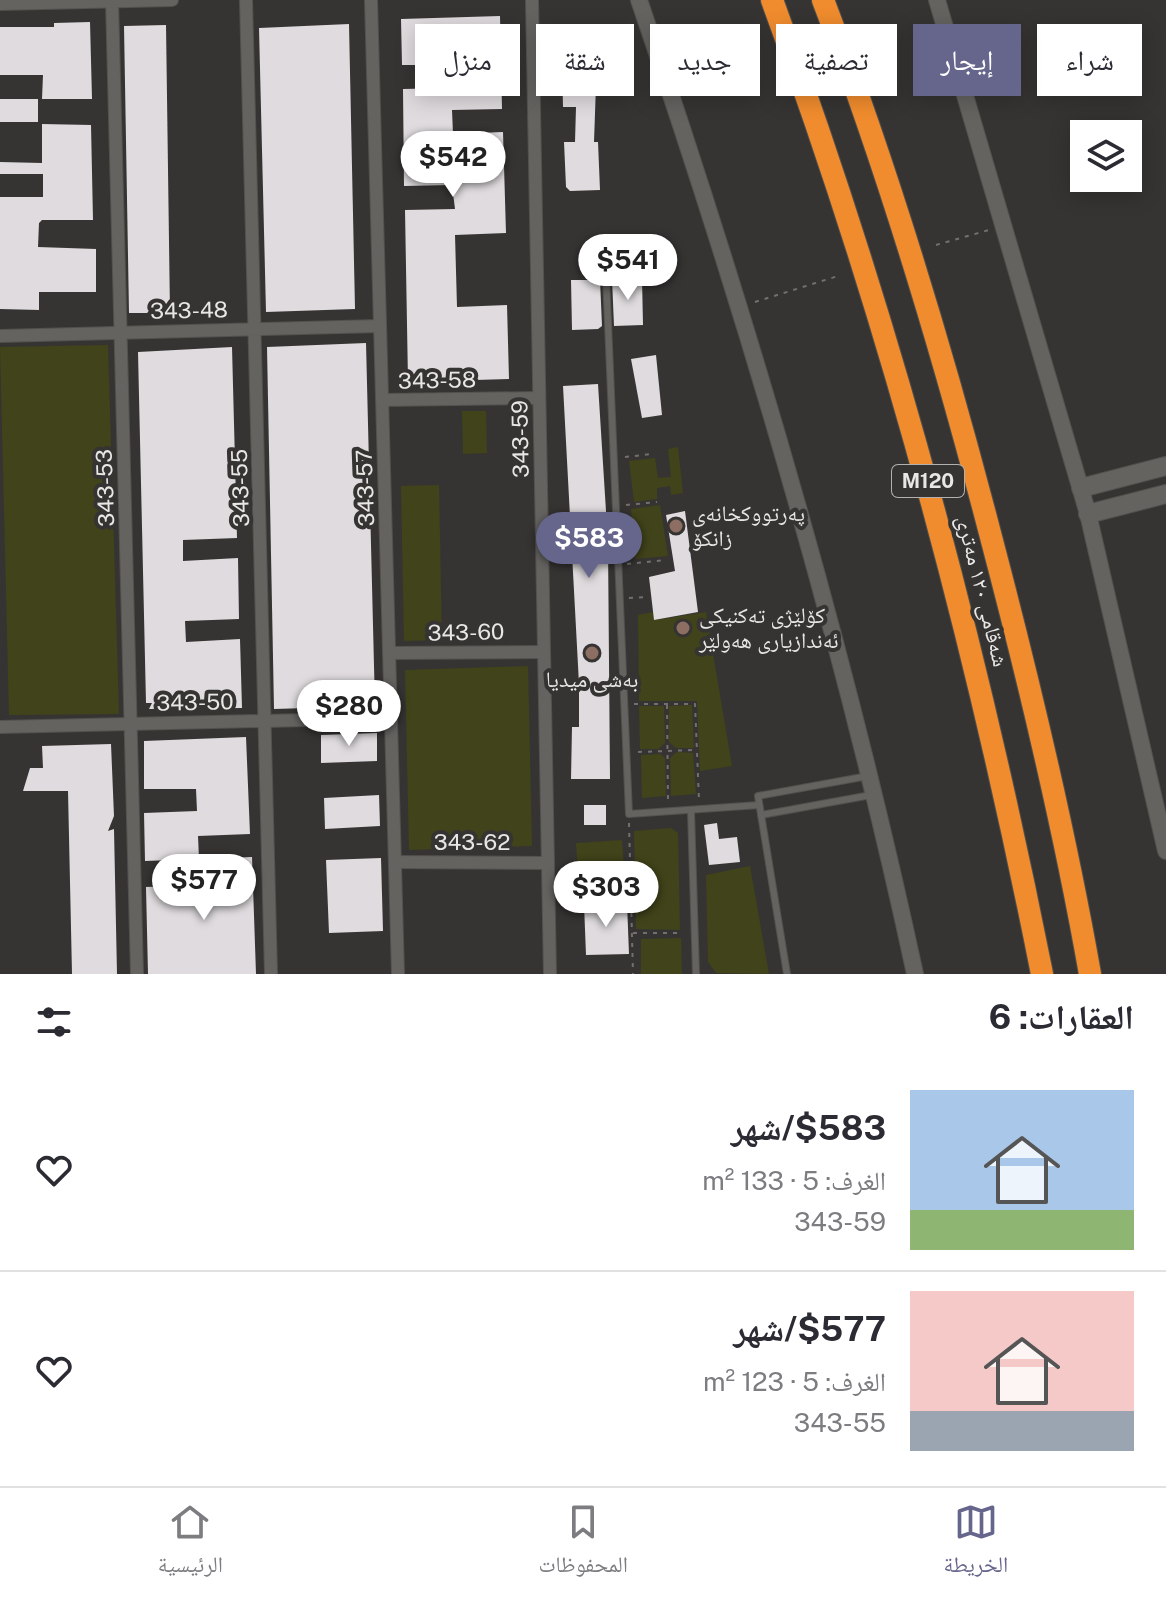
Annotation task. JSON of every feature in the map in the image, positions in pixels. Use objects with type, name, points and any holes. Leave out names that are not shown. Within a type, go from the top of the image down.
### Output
[{"type":"highway","name":"شەقامی ١٢٠ مەتری","points":[[772,0],[837,182],[911,421],[990,728],[1042,974]]},
{"type":"highway","name":"شەقامی ١٢٠ مەتری","points":[[823,0],[905,239],[977,483],[1051,780],[1090,974]]},
{"type":"main road","points":[[1081,488],[1166,466]]},
{"type":"main road","points":[[1088,514],[1166,494]]},
{"type":"street","points":[[0,4],[172,0]]},
{"type":"street","name":"343-55","points":[[246,0],[271,974]]},
{"type":"street","name":"343-57","points":[[371,0],[398,974]]},
{"type":"street","name":"343-59","points":[[532,0],[550,974]]},
{"type":"street","points":[[639,0],[764,385],[873,794],[915,974]]},
{"type":"street","points":[[937,0],[1088,514],[1166,851]]},
{"type":"street","name":"343-53","points":[[112,1],[133,723],[137,974]]},
{"type":"street","name":"343-48","points":[[0,336],[379,326]]},
{"type":"street","name":"343-58","points":[[382,400],[539,398]]},
{"type":"street","name":"343-60","points":[[389,653],[544,652]]},
{"type":"street","name":"343-50","points":[[0,727],[391,718]]},
{"type":"street","name":"343-62","points":[[395,862],[548,863]]},
{"type":"lane","points":[[605,253],[629,814],[759,805]]},
{"type":"lane","points":[[787,974],[758,796],[868,776]]},
{"type":"lane","points":[[761,815],[873,794]]},
{"type":"lane","points":[[696,810],[696,974]]},
{"type":"path","points":[[936,245],[1004,225]]},
{"type":"path","points":[[739,308],[838,276]]},
{"type":"path","points":[[613,458],[652,454]]},
{"type":"path","points":[[615,506],[657,502]]},
{"type":"path","points":[[618,565],[666,560]]},
{"type":"path","points":[[619,599],[648,597]]},
{"type":"path","points":[[623,704],[695,704],[696,810]]},
{"type":"path","points":[[667,704],[668,813]]},
{"type":"path","points":[[625,753],[697,750]]},
{"type":"path","points":[[629,814],[633,974]]},
{"type":"path","points":[[631,933],[696,933]]},
{"type":"green space","points":[[108,345],[119,714],[9,715],[0,347]]},
{"type":"green space","points":[[462,411],[486,411],[487,453],[463,454]]},
{"type":"green space","points":[[678,447],[683,493],[671,495],[670,486],[657,488],[657,499],[634,502],[629,461],[655,458],[658,478],[671,477],[668,449]]},
{"type":"green space","points":[[439,485],[442,640],[404,641],[401,486]]},
{"type":"green space","points":[[660,505],[668,556],[635,559],[631,509]]},
{"type":"green space","points":[[653,612],[655,620],[706,612],[732,766],[700,771],[697,701],[639,701],[638,615]]},
{"type":"green space","points":[[528,666],[532,846],[409,850],[405,670]]},
{"type":"green space","points":[[692,705],[694,748],[676,748],[669,742],[669,706]]},
{"type":"green space","points":[[639,706],[664,706],[665,743],[658,749],[640,749]]},
{"type":"green space","points":[[677,752],[693,753],[696,794],[671,796],[670,758]]},
{"type":"green space","points":[[660,754],[665,758],[666,796],[642,798],[641,755]]},
{"type":"green space","points":[[671,828],[678,833],[680,930],[636,929],[634,831]]},
{"type":"green space","points":[[622,840],[626,898],[580,901],[576,843]]},
{"type":"green space","points":[[750,866],[769,974],[716,973],[708,962],[706,875]]},
{"type":"green space","points":[[681,938],[682,974],[641,974],[641,939]]},
{"type":"building","points":[[500,16],[500,24],[415,24],[415,65],[402,65],[401,19]]},
{"type":"building","points":[[90,22],[92,99],[42,99],[43,75],[0,75],[0,27],[54,27],[54,23]]},
{"type":"building","points":[[349,24],[355,309],[266,312],[259,28]]},
{"type":"building","points":[[166,25],[170,313],[129,313],[124,26]]},
{"type":"building","points":[[403,89],[415,89],[415,96],[502,96],[502,109],[452,110],[453,134],[503,132],[506,233],[455,235],[457,307],[507,305],[509,379],[408,382],[405,210],[455,209],[452,185],[404,186]]},
{"type":"building","points":[[563,96],[596,96],[594,142],[598,142],[600,190],[570,191],[566,187],[564,142],[575,142],[576,107],[563,107]]},
{"type":"building","points":[[0,99],[38,99],[38,122],[0,122]]},
{"type":"building","points":[[42,124],[91,125],[93,220],[42,220],[39,223],[38,247],[96,249],[96,292],[39,292],[39,310],[0,309],[0,197],[43,197],[43,174],[0,174],[0,162],[42,163]]},
{"type":"building","points":[[612,279],[642,279],[643,325],[614,326]]},
{"type":"building","points":[[571,280],[600,280],[602,326],[598,329],[572,330]]},
{"type":"building","points":[[366,343],[375,706],[274,709],[267,347]]},
{"type":"building","points":[[232,347],[237,538],[183,540],[183,561],[238,558],[239,619],[185,621],[186,642],[240,639],[242,708],[149,709],[152,703],[146,703],[138,352]]},
{"type":"building","points":[[656,355],[662,415],[642,418],[631,359]]},
{"type":"building","points":[[598,384],[608,543],[610,779],[571,779],[572,727],[579,727],[579,684],[563,386]]},
{"type":"building","points":[[685,511],[698,612],[654,620],[649,577],[675,571],[666,515]]},
{"type":"building","points":[[377,733],[377,761],[321,763],[321,735]]},
{"type":"building","points":[[246,737],[250,834],[198,836],[199,859],[145,861],[144,813],[197,811],[196,789],[144,789],[144,741]]},
{"type":"building","points":[[111,744],[114,816],[108,831],[114,829],[117,974],[72,974],[68,791],[23,791],[30,768],[43,768],[42,746]]},
{"type":"building","points":[[379,795],[380,826],[325,829],[324,798]]},
{"type":"building","points":[[584,805],[606,805],[606,825],[584,825]]},
{"type":"building","points":[[717,823],[719,839],[737,837],[740,862],[709,865],[704,825]]},
{"type":"building","points":[[252,857],[256,974],[148,974],[146,887],[199,885],[199,859]]},
{"type":"building","points":[[381,858],[383,931],[329,933],[326,860]]},
{"type":"building","points":[[627,903],[629,954],[586,955],[584,904]]},
{"type":"place","name":"پەرتووکخانەی زانکۆ","points":[[676,526]]},
{"type":"place","name":"کۆلێژی تەکنیکی ئەندازیاری هەولێر","points":[[683,628]]},
{"type":"place","name":"بەشی میدیا","points":[[592,653]]}]
